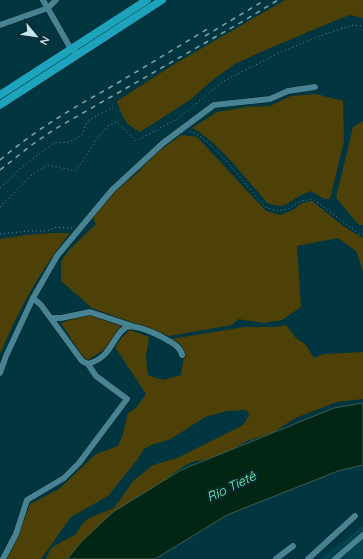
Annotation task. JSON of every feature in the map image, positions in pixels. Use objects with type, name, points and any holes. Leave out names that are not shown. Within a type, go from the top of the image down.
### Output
[{"type":"main road","points":[[0,95],[147,0]]},
{"type":"main road","points":[[0,105],[162,0]]},
{"type":"street","points":[[43,0],[71,49],[79,54]]},
{"type":"street","points":[[0,25],[48,8],[56,0]]},
{"type":"street","points":[[0,373],[6,356],[33,298],[57,256],[112,190],[163,142],[214,104],[270,99],[288,91],[315,87]]},
{"type":"street","points":[[2,559],[16,534],[27,500],[64,478],[79,463],[127,399],[96,376],[88,364],[82,361],[41,305],[33,298]]},
{"type":"street","points":[[51,318],[60,318],[90,312],[157,334],[175,344],[181,350],[182,355]]},
{"type":"street","points":[[88,364],[105,355],[122,330],[126,327],[132,326]]},
{"type":"street","points":[[308,559],[355,516]]},
{"type":"street","points":[[335,559],[363,535]]},
{"type":"street","points":[[276,559],[293,546]]},
{"type":"path","points":[[0,207],[33,174],[48,165],[76,171],[93,145],[109,125],[117,122],[136,141],[177,119],[224,81],[279,53],[325,34],[353,25],[363,26]]},
{"type":"path","points":[[0,188],[22,167],[54,143],[69,142],[77,138],[82,134],[87,121],[113,107]]},
{"type":"path","points":[[182,129],[196,134],[213,148],[265,207],[277,211],[288,209],[301,201],[313,199],[359,234],[363,234]]},
{"type":"path","points":[[0,234],[28,231],[47,231],[57,227],[80,228]]},
{"type":"shaded area","points":[[285,0],[363,0],[363,18],[350,15],[235,64],[210,82],[190,100],[140,132],[131,127],[125,120],[117,101],[173,65]]},
{"type":"shaded area","points":[[316,94],[343,101],[344,141],[330,199],[324,199],[311,191],[281,206],[267,203],[222,151],[202,134],[192,128],[217,112],[247,107],[270,106],[291,96]]},
{"type":"shaded area","points":[[363,121],[363,225],[359,225],[336,198],[353,127]]},
{"type":"shaded area","points":[[181,135],[197,137],[266,211],[280,215],[293,210],[302,203],[312,201],[343,226],[363,238],[363,271],[356,251],[338,238],[297,246],[301,307],[282,320],[264,323],[238,319],[232,325],[169,336],[92,308],[61,281],[61,262],[68,251],[96,224],[93,218],[111,195],[137,173],[155,154]]},
{"type":"shaded area","points":[[53,233],[70,233],[49,261],[31,291],[14,322],[0,354],[0,239]]},
{"type":"shaded area","points":[[86,315],[94,316],[121,326],[105,349],[88,360],[83,357],[61,323]]},
{"type":"shaded area","points":[[286,325],[296,338],[305,344],[314,358],[324,354],[363,352],[363,399],[337,402],[298,417],[274,432],[247,441],[230,451],[213,458],[192,462],[184,466],[159,484],[68,559],[46,559],[51,548],[76,534],[82,524],[89,518],[114,508],[134,480],[153,465],[177,458],[243,425],[249,416],[248,412],[245,410],[227,411],[205,417],[171,439],[151,445],[144,449],[108,496],[71,517],[41,559],[6,559],[14,545],[30,504],[59,489],[96,454],[118,446],[123,434],[128,413],[136,408],[146,394],[115,347],[123,336],[130,330],[149,337],[146,357],[148,375],[163,380],[181,375],[184,355],[171,339],[244,327],[275,327]]},
{"type":"shaded area","points":[[363,526],[363,559],[320,559]]},
{"type":"water","name":"Rio Tietê","points":[[363,403],[363,465],[338,471],[227,515],[155,559],[67,559],[82,541],[113,512],[181,470],[334,408]]},
{"type":"railway","points":[[205,36],[265,0]]},
{"type":"railway","points":[[0,170],[55,129],[278,0]]},
{"type":"railway","points":[[0,160],[26,139],[53,121],[209,28]]}]
